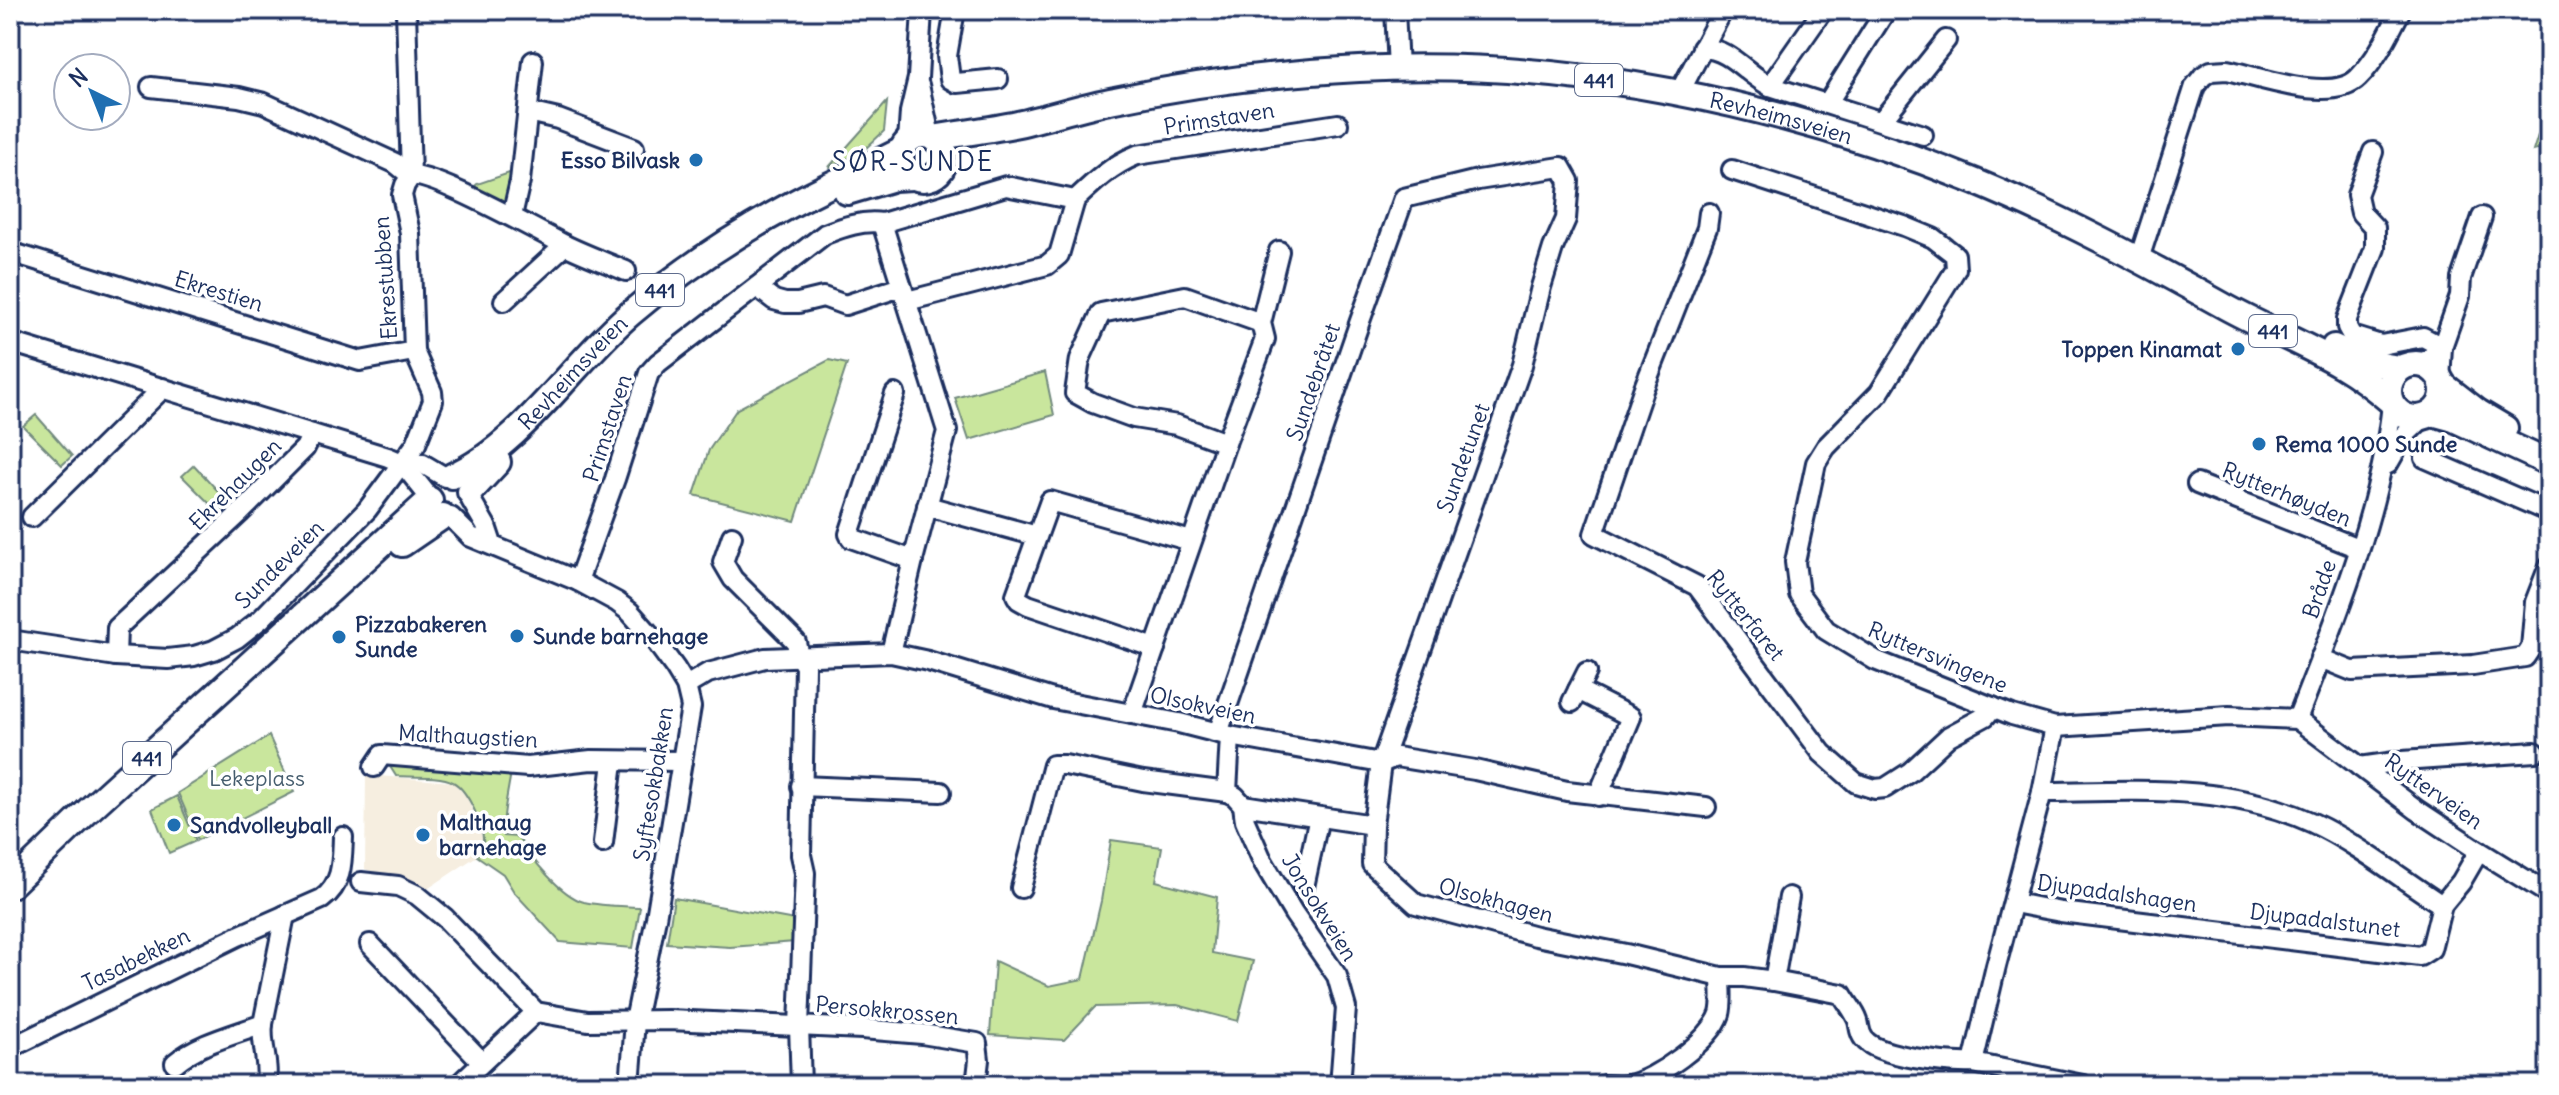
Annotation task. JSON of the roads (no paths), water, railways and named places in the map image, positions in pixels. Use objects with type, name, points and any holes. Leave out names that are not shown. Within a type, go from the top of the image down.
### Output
[{"type":"main road","name":"Revheimsveien","points":[[460,486],[470,468],[540,406],[629,315],[693,265],[790,205],[918,141],[1017,124],[1114,100],[1196,86],[1277,75],[1398,68],[1543,74],[1679,93],[1804,122],[1892,150],[1980,184],[2359,359],[2426,374],[2478,412],[2549,452]]},
{"type":"main road","name":"Revheimsveien","points":[[944,165],[971,147],[1017,124]]},
{"type":"main road","points":[[912,177],[902,165],[918,141],[942,145],[944,165]]},
{"type":"main road","name":"441","points":[[912,177],[919,180],[935,177],[944,165]]},
{"type":"main road","name":"Revheimsveien","points":[[460,486],[492,467],[548,415],[611,347],[674,292],[728,254],[795,215],[862,187],[894,178],[912,177]]},
{"type":"main road","name":"Revheimsveien","points":[[2146,263],[2246,318],[2342,365],[2391,402]]},
{"type":"main road","points":[[2391,402],[2389,386],[2395,373],[2426,374],[2441,400],[2428,415]]},
{"type":"main road","name":"441","points":[[2391,402],[2397,410],[2410,417],[2428,415],[2454,419],[2549,463]]},
{"type":"main road","name":"441","points":[[10,886],[41,854],[253,663],[438,508],[464,512],[460,486],[435,483],[438,508]]},
{"type":"main road","name":"441","points":[[10,873],[41,854]]},
{"type":"street","name":"Ekrestubben","points":[[402,463],[416,444],[433,401],[414,351],[410,233],[402,195],[411,176],[406,10]]},
{"type":"street","points":[[918,141],[922,10]]},
{"type":"street","points":[[955,10],[947,56],[950,79],[957,83],[998,79]]},
{"type":"street","points":[[1395,10],[1398,68]]},
{"type":"street","points":[[1679,93],[1723,10]]},
{"type":"street","points":[[1770,86],[1823,10]]},
{"type":"street","points":[[1827,104],[1886,10]]},
{"type":"street","points":[[2146,263],[2185,110],[2203,76],[2214,70],[2227,70],[2310,88],[2343,87],[2354,81],[2368,66],[2401,10]]},
{"type":"street","points":[[1882,120],[1946,40]]},
{"type":"street","name":"Revheimsveien","points":[[1702,48],[1731,56],[1770,86],[1923,135]]},
{"type":"street","points":[[512,216],[517,200],[533,61]]},
{"type":"street","points":[[151,87],[239,97],[264,103],[395,163],[411,176],[419,174],[626,271]]},
{"type":"street","points":[[528,112],[558,119],[634,148]]},
{"type":"street","name":"Primstaven","points":[[578,581],[649,373],[825,234],[869,221],[882,223],[1006,186],[1075,200],[1112,168],[1137,155],[1338,124]]},
{"type":"street","points":[[2373,152],[2357,195],[2361,213],[2375,228],[2375,248],[2347,319],[2347,327],[2352,336],[2381,345],[2423,337],[2442,347]]},
{"type":"street","name":"Sundebråtet","points":[[1224,734],[1360,321],[1404,198],[1478,180],[1561,167]]},
{"type":"street","name":"Sundetunet","points":[[1381,763],[1522,365],[1541,287],[1566,219],[1569,181],[1561,167]]},
{"type":"street","name":"Ryttersvingene","points":[[1732,170],[1759,169],[1933,238],[1955,255],[1956,269],[1879,393],[1826,447],[1816,463],[1795,562],[1799,594],[1826,630],[1875,660],[2012,715],[2055,727],[2229,716],[2297,719]]},
{"type":"street","points":[[757,287],[774,300],[785,303],[823,297],[845,305],[1047,265],[1059,255],[1075,200]]},
{"type":"street","name":"Rytterfaret","points":[[1709,213],[1707,228],[1643,390],[1594,534],[1697,586],[1822,753],[1856,783],[1875,789],[1885,788],[1910,772],[1949,736],[1986,716],[1993,707]]},
{"type":"street","points":[[2426,374],[2442,347],[2482,217]]},
{"type":"street","points":[[882,223],[947,427],[891,653]]},
{"type":"street","points":[[504,301],[565,245]]},
{"type":"street","points":[[1132,714],[1265,339],[1261,323],[1279,251]]},
{"type":"street","name":"Ekrestien","points":[[10,252],[354,359],[366,361],[414,351]]},
{"type":"street","points":[[1226,443],[1177,425],[1134,418],[1075,393],[1080,359],[1101,313],[1133,306],[1185,296],[1261,323]]},
{"type":"street","points":[[10,342],[402,463],[423,464],[460,486],[486,526],[492,544]]},
{"type":"street","points":[[32,517],[163,388]]},
{"type":"street","points":[[895,394],[849,534],[851,538],[913,560]]},
{"type":"street","name":"Bråde","points":[[2297,719],[2382,473],[2391,402]]},
{"type":"street","name":"Bråde","points":[[2382,473],[2404,436],[2428,415]]},
{"type":"street","name":"Ekrehaugen","points":[[116,656],[117,628],[186,566],[305,448],[312,434]]},
{"type":"street","points":[[2425,458],[2549,512]]},
{"type":"street","points":[[402,463],[438,508]]},
{"type":"street","name":"Sundeveien","points":[[10,640],[116,656],[181,658],[214,650],[237,638],[261,619],[367,510],[402,463]]},
{"type":"street","name":"Rytterhøyden","points":[[2197,484],[2358,548]]},
{"type":"street","points":[[1155,648],[1087,627],[1019,600],[1016,595],[1050,501],[1191,541]]},
{"type":"street","points":[[927,506],[1037,536]]},
{"type":"street","name":"Syftesokbakken","points":[[438,508],[471,537],[578,581],[617,602],[653,638],[686,686],[691,707],[656,918],[635,1021],[630,1085]]},
{"type":"street","points":[[732,536],[723,562],[728,587],[796,642],[805,666],[801,786],[941,792]]},
{"type":"street","points":[[2320,658],[2352,671],[2473,665],[2525,657],[2531,648],[2535,602],[2549,566]]},
{"type":"street","name":"Olsokveien","points":[[686,686],[708,673],[765,658],[891,653],[928,661],[1053,699],[1224,734],[1381,763],[1396,757],[1475,770],[1598,796],[1706,807]]},
{"type":"street","points":[[1587,672],[1575,696],[1631,717],[1598,796]]},
{"type":"street","name":"Rytterveien","points":[[2297,719],[2479,851],[2549,894]]},
{"type":"street","points":[[2055,727],[2042,792],[1973,1063],[2059,1083],[2083,1085]]},
{"type":"street","points":[[1224,734],[1227,792]]},
{"type":"street","points":[[2360,767],[2535,752]]},
{"type":"street","name":"Malthaugstien","points":[[374,767],[382,755],[528,767],[591,760],[682,761]]},
{"type":"street","points":[[603,843],[613,762]]},
{"type":"street","name":"Olsokhagen","points":[[1381,763],[1373,825],[1372,864],[1416,904],[1536,936],[1721,977],[1774,981],[1842,994],[1858,1021],[1866,1043],[1912,1058],[1973,1063]]},
{"type":"street","points":[[1021,888],[1053,765],[1227,792],[1243,805],[1373,825]]},
{"type":"street","name":"Persokkrossen","points":[[801,786],[801,855],[805,873],[799,1026],[801,1085]]},
{"type":"street","name":"Djupadalstunet","points":[[2042,792],[2161,790],[2209,793],[2256,802],[2337,836],[2442,905]]},
{"type":"street","name":"Jonsokveien","points":[[1243,805],[1245,821],[1263,862],[1337,976],[1346,1008],[1340,1085]]},
{"type":"street","name":"Jonsokveien","points":[[1304,887],[1319,817]]},
{"type":"street","name":"Tasabekken","points":[[10,1048],[238,936],[322,899],[332,892],[339,877],[343,837]]},
{"type":"street","name":"Djupadalstunet","points":[[2215,930],[2420,956],[2431,949],[2442,905],[2461,882],[2479,851]]},
{"type":"street","points":[[361,882],[398,886],[417,895],[445,918],[536,1012],[458,1085]]},
{"type":"street","points":[[1774,981],[1789,897]]},
{"type":"street","name":"Djupadalshagen","points":[[2014,903],[2061,912],[2215,930]]},
{"type":"street","points":[[265,1085],[267,1077],[261,1038],[285,915]]},
{"type":"street","points":[[370,944],[482,1062]]},
{"type":"street","points":[[1604,1085],[1630,1085],[1656,1074],[1693,1046],[1712,1028],[1721,1012],[1721,977]]},
{"type":"street","name":"Persokkrossen","points":[[536,1012],[588,1021],[799,1026],[922,1034],[977,1043],[979,1060],[976,1085]]},
{"type":"street","points":[[175,1063],[212,1043],[263,1024]]},
{"type":"place","name":"Esso Bilvask","points":[[696,160]]},
{"type":"place","name":"Toppen Kinamat","points":[[2238,349]]},
{"type":"place","name":"Rema 1000 Sunde","points":[[2259,444]]},
{"type":"place","name":"Sunde barnehage","points":[[517,636]]},
{"type":"place","name":"Pizzabakeren Sunde","points":[[339,637]]},
{"type":"place","name":"Sandvolleyball","points":[[174,825]]},
{"type":"place","name":"Malthaug barnehage","points":[[423,835]]},
{"type":"district","name":"SØR-SUNDE","points":[[913,161]]},
{"type":"park label","name":"Lekeplass","points":[[257,778]]}]
